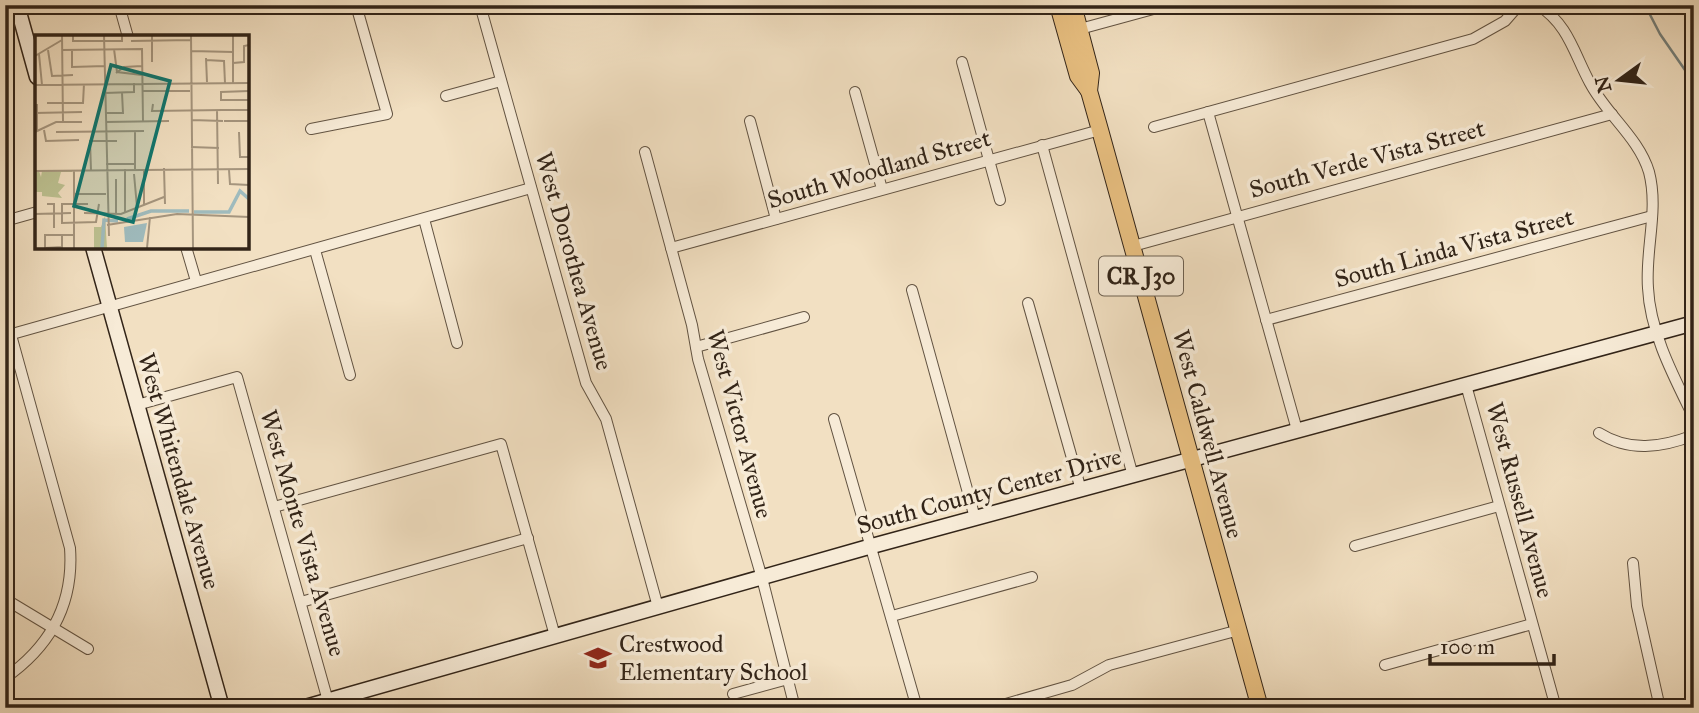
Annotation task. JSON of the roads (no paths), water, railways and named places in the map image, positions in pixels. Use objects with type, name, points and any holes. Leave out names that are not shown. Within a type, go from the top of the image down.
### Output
[{"type":"main road","name":"West Caldwell Avenue","points":[[1058,5],[1078,76],[1089,91],[1260,708]]},
{"type":"main road","points":[[1065,5],[1073,29],[1080,29]]},
{"type":"main road","name":"West Caldwell Avenue","points":[[1073,5],[1091,73],[1089,91]]},
{"type":"street","points":[[17,5],[35,70]]},
{"type":"street","points":[[119,5],[127,35]]},
{"type":"street","points":[[311,129],[387,114],[356,5]]},
{"type":"street","name":"West Dorothea Avenue","points":[[480,5],[586,383],[606,419],[658,607]]},
{"type":"street","points":[[1080,29],[1168,5]]},
{"type":"street","points":[[1154,127],[1473,39],[1506,21],[1519,5]]},
{"type":"street","points":[[1538,5],[1558,23],[1572,42],[1594,90],[1638,149],[1648,169],[1652,216],[1648,290],[1670,368],[1694,418]]},
{"type":"street","points":[[962,62],[1000,200]]},
{"type":"street","points":[[446,96],[501,80]]},
{"type":"street","points":[[855,92],[882,189]]},
{"type":"street","points":[[1208,112],[1297,430]]},
{"type":"street","name":"South Verde Vista Street","points":[[1133,246],[1612,114]]},
{"type":"street","points":[[750,121],[776,219]]},
{"type":"street","name":"South Woodland Street","points":[[671,248],[1100,130]]},
{"type":"street","points":[[1042,145],[1133,476]]},
{"type":"street","name":"West Victor Avenue","points":[[645,152],[736,499],[762,578],[795,708]]},
{"type":"street","points":[[5,678],[32,658],[54,629],[68,594],[70,548],[8,335],[531,188]]},
{"type":"street","points":[[5,221],[35,213]]},
{"type":"street","name":"South Linda Vista Street","points":[[1266,320],[1652,216]]},
{"type":"street","points":[[424,219],[457,343]]},
{"type":"street","name":"West Whitendale Avenue","points":[[93,248],[222,708]]},
{"type":"street","points":[[187,248],[196,281]]},
{"type":"street","points":[[314,250],[350,375]]},
{"type":"street","points":[[912,290],[975,518]]},
{"type":"street","points":[[1028,303],[1081,490]]},
{"type":"street","points":[[696,347],[804,317]]},
{"type":"street","name":"South County Center Drive","points":[[302,708],[872,546],[1693,322]]},
{"type":"street","name":"West Monte Vista Avenue","points":[[136,405],[236,377],[328,701]]},
{"type":"street","name":"West Russell Avenue","points":[[1466,385],[1556,708]]},
{"type":"street","points":[[834,419],[917,708]]},
{"type":"street","points":[[1598,433],[1611,441],[1631,446],[1658,445],[1694,435]]},
{"type":"street","points":[[274,507],[501,444],[555,636]]},
{"type":"street","points":[[1355,546],[1499,506]]},
{"type":"street","points":[[301,602],[528,538]]},
{"type":"street","points":[[1633,563],[1637,606],[1660,708]]},
{"type":"street","points":[[892,616],[1032,577]]},
{"type":"street","points":[[5,599],[88,649]]},
{"type":"street","points":[[1384,665],[1532,624]]},
{"type":"street","points":[[992,708],[1072,685],[1109,665],[1239,630]]},
{"type":"street","points":[[733,694],[788,679]]},
{"type":"waterway","points":[[1645,5],[1660,34],[1694,83]]},
{"type":"place","name":"Crestwood Elementary School","points":[[598,658]]}]
